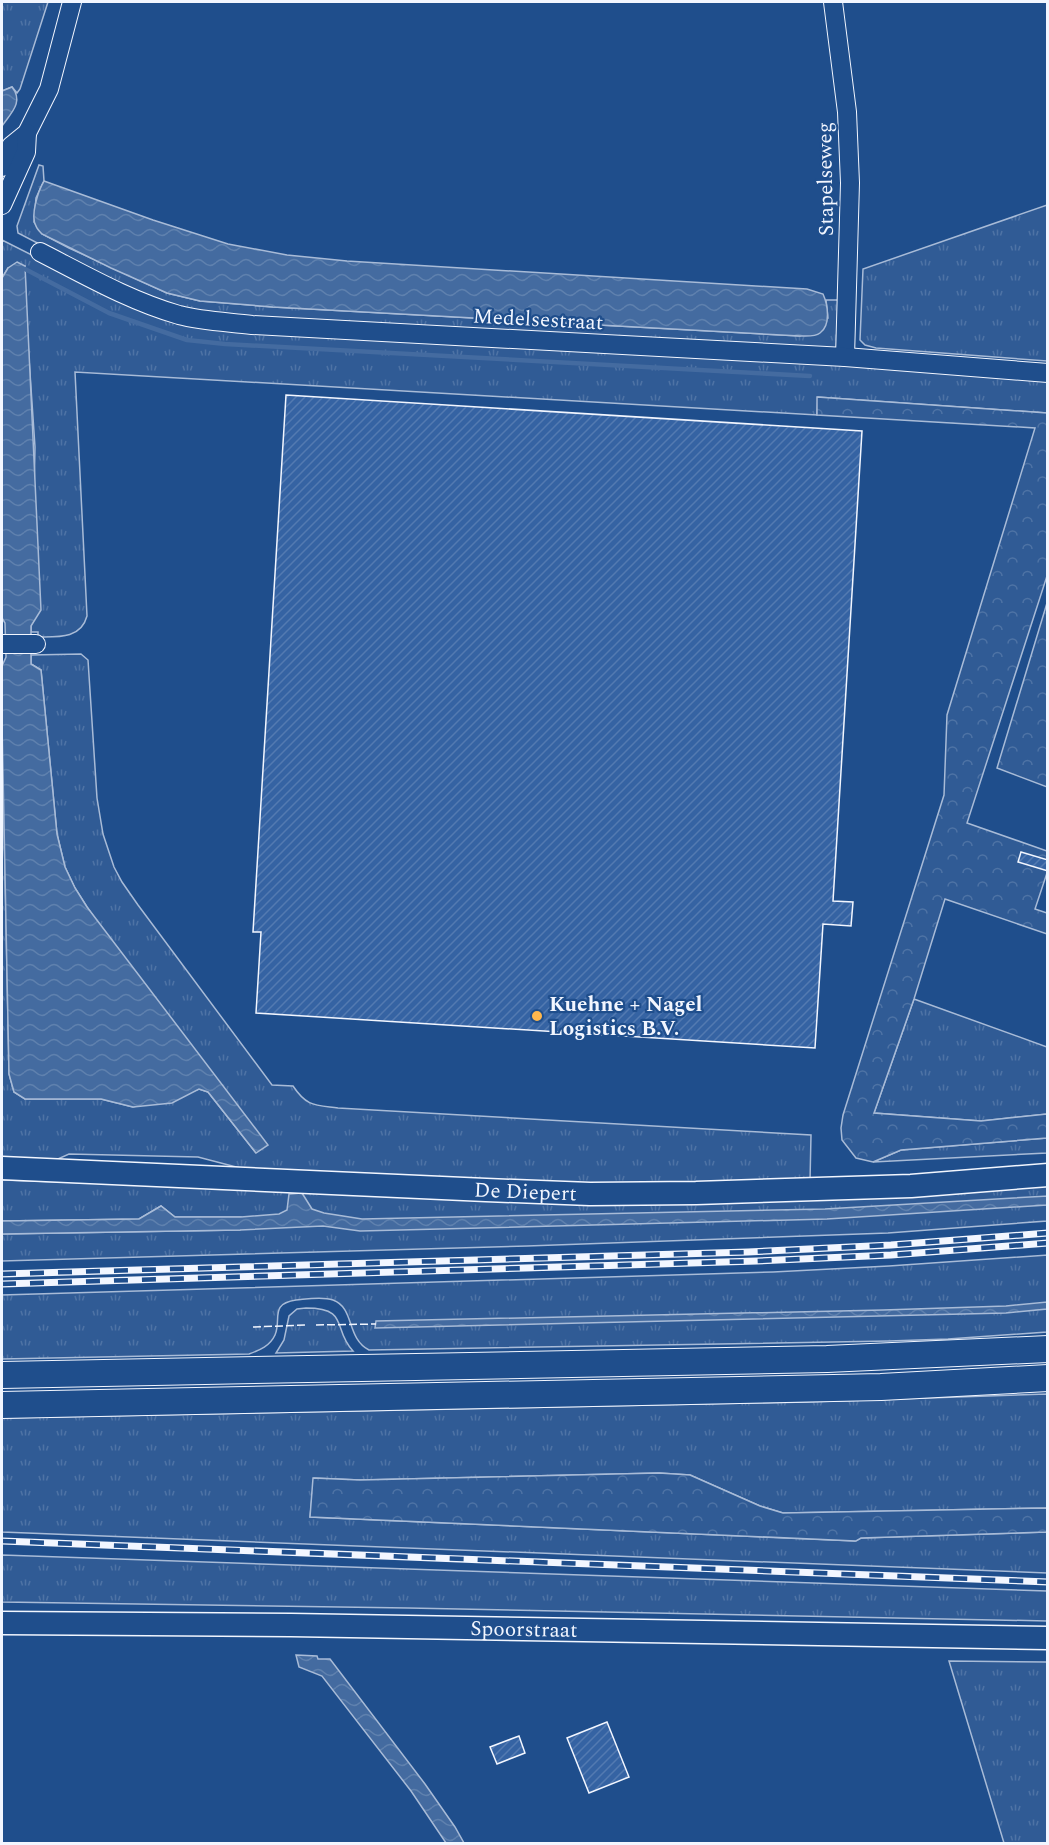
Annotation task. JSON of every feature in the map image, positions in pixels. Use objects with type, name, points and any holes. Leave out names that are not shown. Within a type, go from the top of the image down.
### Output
[{"type":"highway","points":[[2,1375],[827,1359],[1047,1349]]},
{"type":"highway","points":[[2,1405],[825,1388],[1047,1378]]},
{"type":"main road","name":"De Diepert","points":[[2,1168],[590,1194],[911,1186],[1047,1174]]},
{"type":"main road","name":"Spoorstraat","points":[[2,1623],[291,1624],[1047,1638]]},
{"type":"street","points":[[2,167],[11,147],[27,133],[49,89],[72,2]]},
{"type":"street","name":"Stapelseweg","points":[[833,2],[847,112],[850,183],[845,357]]},
{"type":"street","points":[[2,205],[26,152],[27,133]]},
{"type":"street","name":"Medelsestraat","points":[[40,252],[159,309],[182,316],[252,326],[845,357],[1047,373]]},
{"type":"street","points":[[2,644],[36,644]]},
{"type":"green space","points":[[2,2],[48,2],[17,93],[12,87],[2,91]]},
{"type":"green space","points":[[39,165],[43,166],[44,181],[36,198],[34,222],[42,234],[167,293],[200,301],[800,336],[828,318],[826,300],[844,300],[843,331],[835,352],[206,315],[126,289],[18,233],[17,226]]},
{"type":"green space","points":[[1047,205],[1047,361],[876,348],[865,345],[860,340],[863,269]]},
{"type":"green space","points":[[2,240],[115,297],[156,313],[1047,380],[1047,413],[818,397],[817,415],[75,372],[87,616],[84,624],[74,633],[38,637],[38,632],[31,632],[35,447],[25,266],[8,268],[2,278]]},
{"type":"green space","points":[[817,397],[1047,413],[1047,576],[967,823],[1047,851],[1047,873],[1035,909],[1047,913],[1047,934],[945,899],[914,999],[874,1113],[981,1121],[1047,1114],[1047,1138],[901,1150],[873,1162],[856,1158],[842,1140],[841,1128],[843,1115],[944,795],[947,715],[1035,428],[817,415]]},
{"type":"green space","points":[[1047,603],[1047,787],[997,768]]},
{"type":"green space","points":[[81,654],[88,660],[97,798],[103,834],[114,867],[138,905],[272,1085],[293,1086],[303,1098],[312,1104],[338,1108],[811,1135],[810,1181],[580,1184],[240,1168],[198,1157],[69,1154],[49,1163],[2,1159],[2,723],[9,1074],[14,1092],[25,1099],[101,1099],[133,1107],[199,1089],[208,1092],[256,1153],[87,907],[65,867],[57,834],[41,670],[31,664],[31,655]]},
{"type":"green space","points":[[914,999],[1047,1047],[1047,1114],[981,1121],[874,1113]]},
{"type":"green space","points":[[1047,1138],[1047,1153],[873,1162],[901,1150]]},
{"type":"green space","points":[[2,1180],[291,1190],[1048,1184],[1047,1221],[888,1233],[2,1261],[2,1234],[240,1230],[241,1217],[175,1217],[161,1206],[139,1219],[2,1221]]},
{"type":"green space","points":[[1048,1255],[1047,1332],[889,1341],[369,1350],[357,1338],[340,1304],[333,1300],[319,1298],[296,1300],[282,1305],[279,1309],[277,1329],[273,1339],[264,1347],[249,1354],[2,1359],[2,1295],[773,1272]]},
{"type":"green space","points":[[297,1309],[320,1309],[335,1316],[353,1351],[276,1353],[284,1340],[289,1316]]},
{"type":"green space","points":[[1047,1394],[1047,1508],[783,1513],[760,1506],[690,1475],[659,1473],[360,1480],[314,1478],[310,1517],[855,1541],[861,1538],[1047,1532],[1047,1573],[2,1532],[2,1418],[807,1402]]},
{"type":"green space","points":[[659,1473],[690,1475],[760,1506],[783,1513],[1047,1508],[1047,1532],[861,1538],[856,1541],[310,1517],[313,1478],[360,1480]]},
{"type":"green space","points":[[2,1555],[1047,1591],[1047,1621],[2,1602]]},
{"type":"green space","points":[[949,1661],[1047,1662],[1047,1843],[1004,1843]]},
{"type":"water","points":[[12,87],[17,98],[15,107],[2,126],[2,91]]},
{"type":"water","points":[[44,181],[228,244],[287,255],[347,261],[807,289],[823,294],[827,320],[826,325],[818,334],[800,336],[200,301],[167,293],[42,234],[34,222],[34,210]]},
{"type":"water","points":[[17,262],[25,266],[41,610],[31,626],[31,664],[41,670],[57,834],[65,867],[87,907],[268,1145],[256,1153],[208,1092],[199,1089],[172,1103],[133,1107],[101,1099],[25,1099],[14,1092],[9,1074],[2,723],[2,666],[6,657],[5,623],[2,618],[2,278],[8,268]]},
{"type":"water","points":[[302,1193],[312,1209],[362,1219],[825,1209],[1048,1196],[1047,1205],[827,1219],[360,1231],[323,1226],[240,1230],[2,1234],[2,1221],[139,1219],[161,1206],[175,1217],[241,1217],[279,1214],[287,1210],[289,1194]]},
{"type":"water","points":[[1047,1302],[1047,1309],[1006,1313],[375,1328],[376,1321],[883,1310],[1006,1306]]},
{"type":"water","points":[[296,1655],[330,1659],[425,1784],[464,1843],[446,1843],[411,1791],[322,1676],[299,1667]]},
{"type":"building","points":[[286,395],[862,431],[833,901],[853,902],[851,926],[823,924],[815,1048],[256,1013],[261,932],[253,932]]},
{"type":"building","points":[[1021,852],[1048,860],[1048,871],[1018,862]]},
{"type":"building","points":[[607,1722],[629,1777],[589,1793],[567,1738]]},
{"type":"building","points":[[519,1736],[525,1753],[497,1764],[490,1747]]},
{"type":"waterway","points":[[25,269],[109,313],[187,340],[225,344],[810,376]]},
{"type":"railway","points":[[2,1274],[748,1252],[891,1245],[1048,1233]]},
{"type":"railway","points":[[2,1284],[757,1261],[891,1255],[1048,1243]]},
{"type":"railway","points":[[2,1541],[1048,1582]]},
{"type":"fence","points":[[316,1325],[376,1324]]},
{"type":"fence","points":[[253,1327],[307,1325]]},
{"type":"place","name":"Kuehne + Nagel Logistics B.V.","points":[[537,1016]]}]
